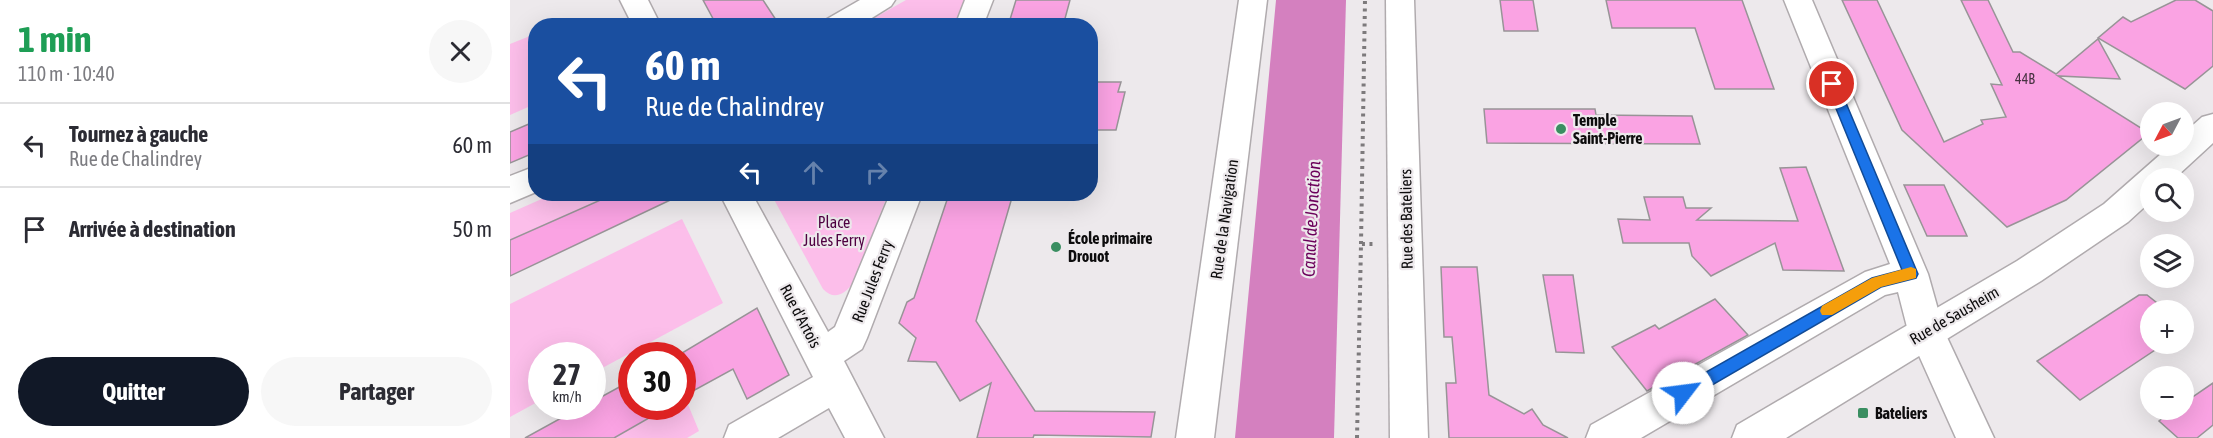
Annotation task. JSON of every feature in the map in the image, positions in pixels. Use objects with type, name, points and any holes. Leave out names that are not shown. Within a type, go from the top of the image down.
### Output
[{"type":"street","points":[[634,0],[643,18]]},
{"type":"street","points":[[851,18],[881,0]]},
{"type":"street","points":[[972,18],[978,0]]},
{"type":"street","name":"Rue de la Navigation","points":[[1195,438],[1253,0]]},
{"type":"street","name":"Rue des Bateliers","points":[[1400,0],[1407,245],[1409,438]]},
{"type":"street","points":[[1797,0],[1911,274],[1926,331],[1976,438]]},
{"type":"street","points":[[2169,168],[2208,139]]},
{"type":"street","points":[[510,190],[528,182]]},
{"type":"street","name":"Rue de Sausheim","points":[[1751,438],[2029,271],[2116,213],[2140,192]]},
{"type":"street","name":"Rue d'Artois","points":[[740,201],[865,438]]},
{"type":"street","name":"Rue Jules Ferry","points":[[743,438],[830,370],[849,338],[903,201]]},
{"type":"street","points":[[1605,438],[1877,282],[1911,274]]},
{"type":"path","points":[[1357,438],[1365,0]]},
{"type":"path","points":[[1361,244],[1407,245]]},
{"type":"green space","points":[[906,0],[965,0],[958,18],[874,18]]},
{"type":"green space","points":[[528,37],[528,107],[510,115],[510,44]]},
{"type":"green space","points":[[537,201],[600,201],[510,240],[510,213]]},
{"type":"green space","name":"Place Jules Ferry","points":[[775,201],[885,201],[853,283],[839,295],[831,295],[823,289]]},
{"type":"green space","points":[[682,219],[723,303],[651,342],[618,342],[618,360],[606,366],[606,342],[528,342],[528,407],[510,417],[510,304]]},
{"type":"green space","points":[[646,420],[694,420],[699,431],[687,438],[614,438]]},
{"type":"water","name":"Canal de Jonction","points":[[1276,0],[1346,0],[1334,438],[1235,438]]},
{"type":"building","points":[[703,0],[763,0],[775,18],[713,18]]},
{"type":"building","points":[[1016,0],[1070,0],[1065,18],[1010,18]]},
{"type":"building","points":[[1500,0],[1533,0],[1538,31],[1504,31]]},
{"type":"building","points":[[1606,0],[1742,0],[1774,89],[1715,89],[1695,28],[1612,28]]},
{"type":"building","points":[[1842,0],[1877,0],[1944,142],[1983,124],[1981,120],[2006,117],[1991,84],[2002,85],[1961,0],[1988,0],[2013,52],[2020,52],[2056,74],[2098,39],[2120,79],[2058,76],[2140,127],[2140,140],[2066,200],[2007,227],[1902,130]]},
{"type":"building","points":[[2176,0],[2195,0],[2213,11],[2213,66],[2185,89],[2098,38],[2123,17],[2131,22]]},
{"type":"building","points":[[1098,82],[1121,82],[1118,92],[1125,92],[1116,130],[1098,130]]},
{"type":"building","points":[[1484,109],[1595,109],[1596,115],[1692,116],[1700,144],[1487,143]]},
{"type":"building","points":[[528,124],[528,155],[510,163],[510,132]]},
{"type":"building","points":[[1806,167],[1844,271],[1783,270],[1775,243],[1711,276],[1692,256],[1689,243],[1623,243],[1618,219],[1650,220],[1644,197],[1683,197],[1686,208],[1711,208],[1697,220],[1798,221],[1780,168]]},
{"type":"building","points":[[1904,185],[1944,185],[1967,236],[1927,236]]},
{"type":"building","points":[[598,201],[668,201],[510,276],[510,240]]},
{"type":"building","points":[[947,201],[1011,201],[976,321],[1035,411],[1155,412],[1151,437],[1034,435],[1033,438],[977,438],[991,383],[960,401],[936,362],[908,361],[916,338],[899,323],[907,302],[914,298]]},
{"type":"building","points":[[1441,267],[1477,267],[1489,395],[1524,414],[1532,409],[1543,425],[1568,438],[1449,438],[1446,383],[1456,383],[1452,337],[1444,337]]},
{"type":"building","points":[[1543,275],[1573,275],[1584,353],[1556,352]]},
{"type":"building","points":[[2139,295],[2147,295],[2153,300],[2140,300],[2140,354],[2149,354],[2080,400],[2037,361]]},
{"type":"building","points":[[1715,299],[1748,335],[1647,391],[1612,347],[1655,325],[1659,329]]},
{"type":"building","points":[[757,308],[789,375],[747,399],[733,369],[696,389],[696,345]]},
{"type":"building","points":[[2213,383],[2213,425],[2197,438],[2178,438],[2159,421],[2194,420],[2194,396]]},
{"type":"building","points":[[618,388],[618,420],[646,420],[614,438],[525,438],[558,420],[606,420],[606,394]]},
{"type":"slow traffic","points":[[1827,311],[1877,282],[1911,273]]},
{"type":"place","name":"Temple Saint-Pierre","points":[[1561,129]]},
{"type":"place","name":"École primaire Drouot","points":[[1056,247]]},
{"type":"place","name":"Bateliers","points":[[1863,413]]},
{"type":"route","points":[[1683,393],[1877,282],[1911,274],[1832,84]]}]
